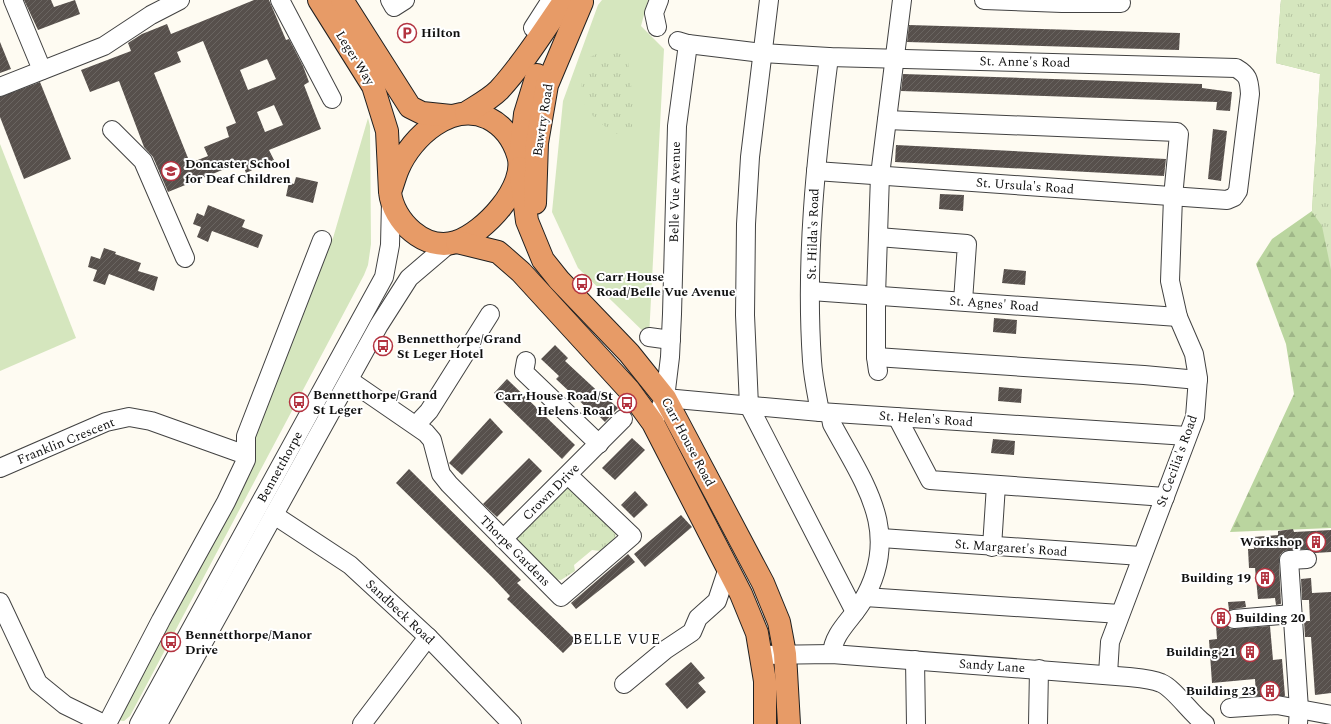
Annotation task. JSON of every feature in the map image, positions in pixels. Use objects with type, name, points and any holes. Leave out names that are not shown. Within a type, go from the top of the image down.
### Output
[{"type":"highway","name":"Leger Way","points":[[319,0],[373,86],[387,131],[391,197]]},
{"type":"highway","name":"Leger Way","points":[[342,0],[410,107],[422,114],[466,111]]},
{"type":"highway","points":[[466,111],[480,114],[492,120],[509,135],[515,144],[520,164],[511,192],[497,213],[478,230],[453,243],[432,242],[416,235],[404,224],[391,197],[398,167],[414,144],[432,126],[466,111],[498,91],[577,1]]},
{"type":"highway","name":"Bawtry Road","points":[[520,164],[525,114],[535,78],[577,1]]},
{"type":"highway","name":"Bawtry Road","points":[[536,244],[537,143],[547,85],[577,1]]},
{"type":"highway","name":"Carr House Road","points":[[520,164],[527,221],[543,260],[559,280],[629,353],[665,398],[763,583],[779,622],[785,654],[789,724]]},
{"type":"highway","name":"Carr House Road","points":[[453,243],[498,252],[521,272],[629,390],[653,423],[728,568],[757,633],[762,655],[765,682],[765,724]]},
{"type":"street","points":[[14,0],[42,70]]},
{"type":"street","points":[[0,87],[104,46],[151,15],[180,0]]},
{"type":"street","points":[[280,0],[332,99]]},
{"type":"street","points":[[466,111],[506,70],[551,0]]},
{"type":"street","points":[[657,27],[654,14],[659,0]]},
{"type":"street","points":[[769,0],[750,157],[746,224],[745,315],[750,406],[855,612]]},
{"type":"street","points":[[902,0],[880,175],[876,296],[877,364],[1144,375],[1198,380]]},
{"type":"street","points":[[984,0],[1062,3],[1121,3]]},
{"type":"street","name":"St. Anne's Road","points":[[683,42],[762,53],[829,57],[894,60],[1236,68],[1245,73],[1250,94],[1238,191],[1234,197]]},
{"type":"street","name":"Belle Vue Avenue","points":[[653,423],[665,398],[671,340],[676,126],[683,42]]},
{"type":"street","name":"St. Hilda's Road","points":[[829,57],[816,171],[811,239],[812,362],[825,412],[872,498],[878,517],[881,538],[877,566],[865,597],[834,639],[832,654]]},
{"type":"street","name":"St Cecilia's Road","points":[[887,120],[1177,132],[1179,134],[1170,281],[1178,318],[1194,354],[1198,380],[1195,417],[1141,556],[1110,642],[1108,674]]},
{"type":"street","points":[[112,130],[143,161],[184,258]]},
{"type":"street","name":"St. Ursula's Road","points":[[816,171],[1174,197],[1227,200],[1234,197]]},
{"type":"street","name":"Bennetthorpe","points":[[139,724],[384,277],[390,245],[391,197]]},
{"type":"street","points":[[878,237],[967,244],[963,301]]},
{"type":"street","points":[[108,724],[161,620],[226,502],[246,460],[246,436],[322,240]]},
{"type":"street","name":"Bennetthorpe","points":[[158,724],[379,325],[409,278],[453,243]]},
{"type":"street","name":"St. Agnes' Road","points":[[811,291],[1178,318]]},
{"type":"street","points":[[416,425],[429,411],[490,314]]},
{"type":"street","points":[[649,337],[671,340]]},
{"type":"street","points":[[526,361],[524,372],[599,444]]},
{"type":"street","name":"Thorpe Gardens","points":[[349,380],[416,425],[432,440],[441,474],[561,597],[632,536],[568,475]]},
{"type":"street","name":"St. Helen's Road","points":[[665,398],[825,412],[1187,436]]},
{"type":"street","name":"Franklin Crescent","points":[[0,468],[106,422],[129,417],[150,421],[246,455]]},
{"type":"street","points":[[897,417],[930,480],[1165,497]]},
{"type":"street","name":"Crown Drive","points":[[503,539],[623,419]]},
{"type":"street","points":[[992,547],[996,485]]},
{"type":"street","name":"Sandbeck Road","points":[[274,515],[350,565],[428,637],[512,724]]},
{"type":"street","name":"St. Margaret's Road","points":[[881,538],[992,547],[1141,556]]},
{"type":"street","points":[[1298,717],[1288,560],[1307,559]]},
{"type":"street","points":[[624,684],[665,650],[692,632],[698,618],[717,601],[728,568]]},
{"type":"street","points":[[865,597],[1120,614]]},
{"type":"street","points":[[717,601],[731,601],[746,607]]},
{"type":"street","points":[[0,602],[38,683],[65,705],[104,724]]},
{"type":"street","points":[[1234,619],[1292,614]]},
{"type":"street","points":[[362,724],[428,637]]},
{"type":"street","name":"Sandy Lane","points":[[762,655],[832,654],[1108,674],[1160,682],[1168,686],[1195,716],[1205,724]]},
{"type":"street","points":[[915,660],[916,724]]},
{"type":"street","points":[[1038,669],[1038,724]]},
{"type":"street","points":[[1230,708],[1277,705],[1298,717],[1331,715]]},
{"type":"green space","points":[[602,0],[648,0],[641,26],[664,49],[649,337],[578,268],[552,212],[563,101],[598,5]]},
{"type":"green space","points":[[1281,0],[1322,0],[1331,262],[1331,528],[1230,532],[1294,394],[1286,344],[1256,264],[1272,239],[1312,211],[1320,74],[1276,63]]},
{"type":"green space","points":[[1281,0],[1331,0],[1331,270],[1322,226],[1312,212],[1320,74],[1276,63]]},
{"type":"green space","points":[[613,46],[621,48],[627,52],[633,101],[632,130],[626,129],[616,134],[604,126],[589,111],[584,102],[582,93],[582,83],[588,58]]},
{"type":"green space","points":[[368,118],[370,126],[371,244],[368,265],[364,275],[130,716],[124,721],[114,720],[249,443],[324,249],[333,238]]},
{"type":"green space","points":[[0,144],[76,338],[0,371]]},
{"type":"green space","points":[[564,483],[598,516],[605,516],[617,528],[615,538],[600,551],[592,550],[574,565],[575,571],[561,580],[545,578],[515,545],[515,534],[528,520],[534,522],[551,505],[548,499]]},
{"type":"building","points":[[24,0],[51,0],[54,7],[75,0],[80,14],[38,30]]},
{"type":"building","points":[[254,0],[269,0],[286,40],[289,39],[303,66],[309,82],[304,85],[321,129],[269,150],[274,160],[246,173],[242,162],[168,192],[153,157],[144,147],[119,81],[90,92],[81,70],[131,51],[128,43],[142,34],[167,24],[171,34]],"holes":[[[203,41],[236,123],[226,127],[229,137],[204,147],[208,156],[190,163],[154,73],[181,62],[177,52]],[[267,59],[276,79],[248,90],[240,70]],[[274,105],[283,125],[265,132],[257,112]]]},
{"type":"building","points":[[909,25],[1180,33],[1179,50],[907,42]]},
{"type":"building","points":[[0,42],[11,69],[0,73]]},
{"type":"building","points":[[903,74],[1202,84],[1202,88],[1232,92],[1230,111],[1216,110],[1217,102],[901,91]]},
{"type":"building","points":[[40,82],[71,159],[24,179],[0,117],[0,97]]},
{"type":"building","points":[[1213,129],[1227,131],[1221,181],[1208,179]]},
{"type":"building","points":[[896,145],[1166,159],[1164,176],[895,162]]},
{"type":"building","points":[[296,177],[318,182],[313,203],[286,196],[289,182],[294,184]]},
{"type":"building","points":[[940,194],[964,195],[963,211],[939,209]]},
{"type":"building","points":[[208,205],[245,220],[242,227],[263,235],[258,248],[212,231],[208,242],[197,237],[201,227],[193,224],[197,213],[204,216]]},
{"type":"building","points":[[104,248],[116,252],[115,254],[141,263],[138,271],[158,277],[154,291],[109,274],[105,285],[93,281],[97,270],[88,267],[91,256],[100,259]]},
{"type":"building","points":[[1004,269],[1026,271],[1025,285],[1002,283]]},
{"type":"building","points":[[994,318],[1017,320],[1016,334],[993,332]]},
{"type":"building","points":[[555,345],[568,358],[565,361],[606,399],[607,398],[618,408],[605,422],[591,408],[589,410],[556,379],[559,376],[541,359]]},
{"type":"building","points":[[507,379],[575,445],[562,459],[494,393]]},
{"type":"building","points":[[999,387],[1022,389],[1021,403],[998,401]]},
{"type":"building","points":[[490,418],[503,432],[462,475],[449,463]]},
{"type":"building","points":[[632,438],[645,450],[615,480],[602,468]]},
{"type":"building","points":[[993,439],[1015,441],[1014,455],[991,453]]},
{"type":"building","points":[[529,458],[542,471],[497,517],[483,504]]},
{"type":"building","points":[[409,469],[521,580],[517,583],[576,640],[563,653],[507,599],[510,596],[493,578],[396,483]]},
{"type":"building","points":[[635,491],[648,505],[634,518],[621,505]]},
{"type":"building","points":[[681,515],[692,527],[645,567],[634,554]]},
{"type":"building","points":[[1293,529],[1294,532],[1331,530],[1331,552],[1315,553],[1306,549],[1284,551],[1280,555],[1279,561],[1281,604],[1276,605],[1275,598],[1258,599],[1255,568],[1249,568],[1248,549],[1254,549],[1253,537],[1278,535],[1278,531]]},
{"type":"building","points":[[628,554],[635,562],[576,609],[571,603]]},
{"type":"building","points":[[1311,578],[1312,593],[1331,592],[1331,693],[1315,695],[1311,637],[1305,637],[1304,621],[1310,621],[1309,600],[1302,600],[1301,579]]},
{"type":"building","points":[[1245,601],[1246,607],[1229,610],[1228,602]]},
{"type":"building","name":"Building 21","points":[[1227,611],[1224,620],[1230,629],[1270,626],[1273,660],[1282,659],[1285,696],[1256,696],[1255,679],[1212,683],[1209,640],[1217,639],[1215,612]]},
{"type":"building","points":[[691,662],[705,678],[698,683],[706,692],[687,709],[665,684]]},
{"type":"place","name":"Hilton","points":[[407,33]]},
{"type":"place","name":"Doncaster School for Deaf Children","points":[[171,171]]},
{"type":"place","name":"Carr House Road/Belle Vue Avenue","points":[[582,284]]},
{"type":"place","name":"Bennetthorpe/Grand St Leger Hotel","points":[[383,346]]},
{"type":"place","name":"Bennetthorpe/Grand St Leger","points":[[299,402]]},
{"type":"place","name":"Carr House Road/St Helens Road","points":[[627,403]]},
{"type":"place","name":"Workshop","points":[[1316,542]]},
{"type":"place","name":"Building 19","points":[[1265,578]]},
{"type":"place","name":"Building 20","points":[[1221,618]]},
{"type":"place","name":"Bennetthorpe/Manor Drive","points":[[171,642]]},
{"type":"place","name":"Building 21","points":[[1250,652]]},
{"type":"place","name":"Building 23","points":[[1270,691]]},
{"type":"district","name":"BELLE VUE","points":[[617,639]]}]
